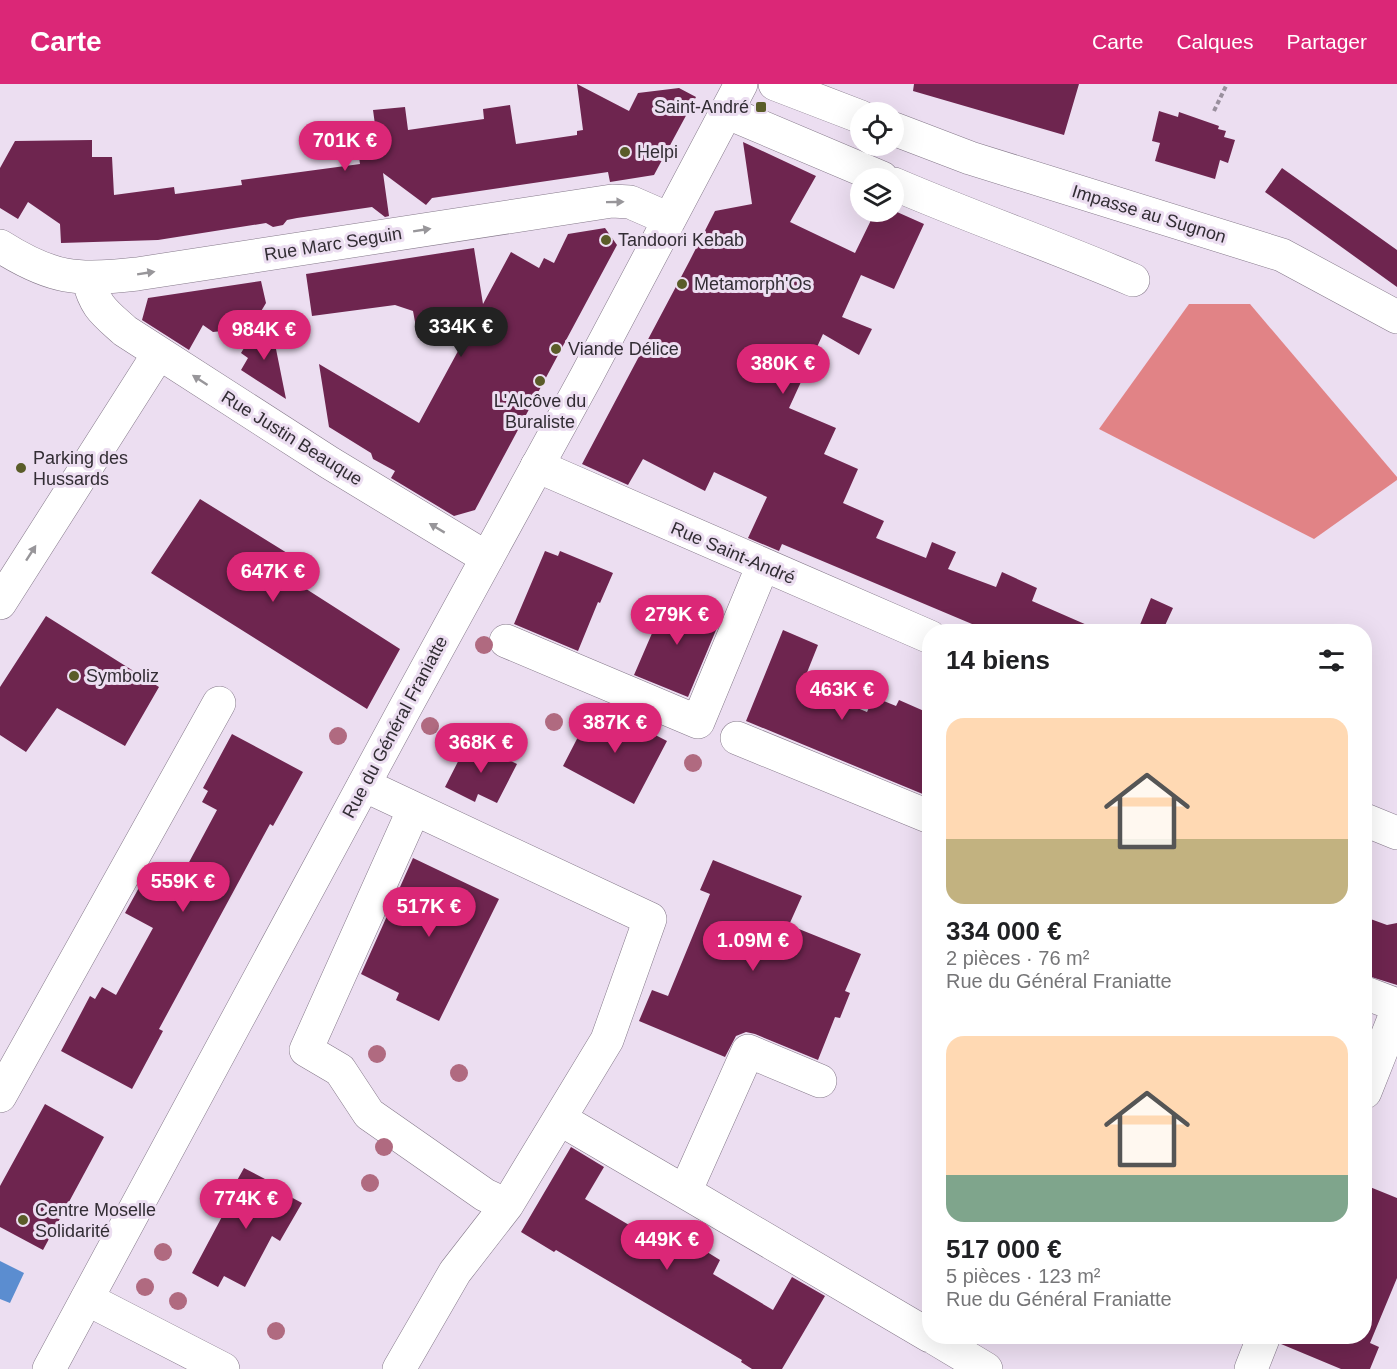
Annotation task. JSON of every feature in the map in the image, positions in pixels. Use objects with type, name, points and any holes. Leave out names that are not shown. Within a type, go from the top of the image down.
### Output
[{"type":"street","points":[[775,84],[850,113]]},
{"type":"street","points":[[734,98],[864,168]]},
{"type":"street","name":"Rue du Général Franiatte","points":[[49,1369],[734,98]]},
{"type":"street","name":"Impasse au Sugnon","points":[[904,133],[970,158],[1282,255],[1397,317]]},
{"type":"street","points":[[904,188],[1133,280]]},
{"type":"street","name":"Rue Marc Seguin","points":[[0,246],[32,266],[67,277],[88,278],[137,274],[612,201],[630,202],[669,219]]},
{"type":"street","name":"Rue Justin Beauque","points":[[88,278],[93,297],[103,311],[125,331],[330,463],[487,558]]},
{"type":"street","points":[[0,603],[159,353]]},
{"type":"street","name":"Rue Saint-André","points":[[537,466],[922,634]]},
{"type":"street","points":[[506,641],[698,722],[763,565]]},
{"type":"street","points":[[0,1096],[219,703]]},
{"type":"street","points":[[737,738],[922,814]]},
{"type":"street","points":[[364,785],[650,919],[607,1040],[507,1205],[455,1272],[399,1369]]},
{"type":"street","points":[[414,809],[306,1050],[340,1070],[369,1113],[485,1195],[507,1205]]},
{"type":"street","points":[[1372,823],[1397,833]]},
{"type":"street","points":[[1372,996],[1397,1005]]},
{"type":"street","points":[[1372,1074],[1397,1011]]},
{"type":"street","points":[[685,1192],[748,1051],[820,1081]]},
{"type":"street","points":[[560,1119],[922,1331]]},
{"type":"street","points":[[87,1299],[223,1369]]},
{"type":"street","points":[[944,1344],[986,1369]]},
{"type":"street","points":[[1251,1369],[1261,1344]]},
{"type":"path","points":[[1214,111],[1227,84]]},
{"type":"shaded area","points":[[1189,304],[1250,304],[1397,477],[1397,480],[1314,539],[1099,429]]},
{"type":"water","points":[[0,1261],[24,1273],[10,1303],[0,1299]]},
{"type":"building","points":[[577,84],[629,111],[638,93],[679,88],[696,97],[654,175],[610,182],[608,172],[432,198],[426,205],[383,173],[389,216],[385,217],[372,207],[287,220],[283,225],[273,227],[266,223],[158,240],[61,243],[60,224],[28,202],[18,219],[0,208],[0,168],[15,141],[92,140],[92,157],[112,157],[114,195],[174,187],[175,194],[242,185],[241,180],[360,164],[359,157],[379,154],[373,110],[405,107],[408,130],[484,119],[483,109],[510,105],[516,144],[577,135],[577,131],[583,130]]},
{"type":"building","points":[[914,84],[1079,84],[1064,135],[913,91]]},
{"type":"building","points":[[1159,111],[1178,117],[1179,112],[1219,126],[1218,129],[1226,131],[1224,137],[1235,140],[1228,163],[1220,160],[1215,179],[1155,161],[1160,143],[1152,141]]},
{"type":"building","points":[[743,142],[816,176],[790,222],[855,253],[870,222],[904,222],[904,215],[924,224],[894,289],[861,275],[842,317],[872,329],[859,355],[823,334],[789,408],[836,428],[824,454],[858,469],[843,503],[884,521],[876,538],[926,558],[932,542],[956,552],[948,569],[996,587],[1002,572],[1037,588],[1032,601],[1085,624],[972,624],[782,544],[779,551],[748,538],[767,497],[714,472],[705,491],[643,459],[628,485],[582,464],[715,211],[752,204]]},
{"type":"building","points":[[1282,168],[1397,250],[1397,287],[1265,192]]},
{"type":"building","points":[[605,228],[617,245],[475,510],[454,516],[391,478],[395,471],[373,459],[371,453],[329,427],[319,364],[419,423],[470,329],[418,338],[413,311],[395,305],[312,316],[306,274],[474,248],[483,304],[511,252],[539,268],[544,258],[554,263],[568,234]]},
{"type":"building","points":[[261,281],[266,303],[251,328],[213,332],[203,325],[189,350],[142,320],[148,298]]},
{"type":"building","points":[[258,325],[273,334],[286,399],[241,370],[248,358],[241,353]]},
{"type":"building","points":[[200,499],[300,561],[289,578],[400,649],[367,709],[151,573]]},
{"type":"building","points":[[545,551],[558,556],[560,551],[613,573],[600,603],[598,602],[578,651],[514,624]]},
{"type":"building","points":[[1151,598],[1173,608],[1166,624],[1140,624]]},
{"type":"building","points":[[663,599],[676,605],[678,600],[718,616],[715,621],[719,623],[688,697],[634,675],[656,624],[653,623]]},
{"type":"building","name":"Symboliz","points":[[46,616],[159,687],[125,746],[57,708],[26,752],[0,735],[0,687]]},
{"type":"building","points":[[783,630],[818,645],[802,685],[867,712],[874,697],[896,706],[899,700],[922,710],[922,794],[746,721]]},
{"type":"building","points":[[595,704],[667,741],[634,804],[563,766]]},
{"type":"building","points":[[232,734],[303,772],[273,826],[270,824],[159,1029],[163,1031],[132,1089],[61,1051],[90,996],[95,999],[102,987],[116,995],[153,928],[125,913],[152,864],[180,879],[217,810],[202,802],[208,791],[203,788]]},
{"type":"building","points":[[469,740],[517,764],[497,803],[478,794],[475,802],[445,787]]},
{"type":"building","points":[[413,858],[499,899],[439,1021],[396,1000],[399,993],[361,974]]},
{"type":"building","points":[[713,860],[802,896],[789,925],[861,954],[845,991],[850,993],[840,1018],[835,1017],[818,1060],[746,1032],[736,1036],[725,1057],[639,1021],[652,990],[668,996],[710,894],[700,890]]},
{"type":"building","points":[[1372,920],[1387,925],[1397,923],[1397,985],[1372,977]]},
{"type":"building","points":[[45,1104],[104,1137],[43,1250],[0,1227],[0,1186]]},
{"type":"building","points":[[571,1147],[604,1167],[585,1199],[646,1235],[654,1221],[675,1234],[678,1228],[701,1242],[699,1247],[720,1260],[713,1274],[773,1310],[792,1277],[825,1296],[782,1369],[752,1369],[741,1362],[742,1360],[556,1250],[554,1252],[521,1232]]},
{"type":"building","points":[[244,1168],[265,1179],[263,1182],[302,1203],[280,1241],[272,1236],[245,1287],[224,1276],[218,1287],[192,1273],[225,1211],[221,1209]]},
{"type":"building","points":[[1372,1188],[1397,1198],[1397,1278],[1372,1338]]},
{"type":"building","points":[[1281,1344],[1372,1344],[1379,1347],[1370,1369],[1341,1369]]},
{"type":"place","name":"Saint-André","points":[[761,107]]},
{"type":"place","name":"Helpi","points":[[625,152]]},
{"type":"place","name":"Tandoori Kebab","points":[[606,240]]},
{"type":"place","name":"Metamorph'Os","points":[[682,284]]},
{"type":"place","name":"Viande Délice","points":[[556,349]]},
{"type":"place","name":"L'Alcôve du Buraliste","points":[[540,381]]},
{"type":"place","name":"Parking des Hussards","points":[[21,468]]},
{"type":"place","name":"Symboliz","points":[[74,676]]},
{"type":"place","name":"Centre Moselle Solidarité","points":[[23,1220]]}]
